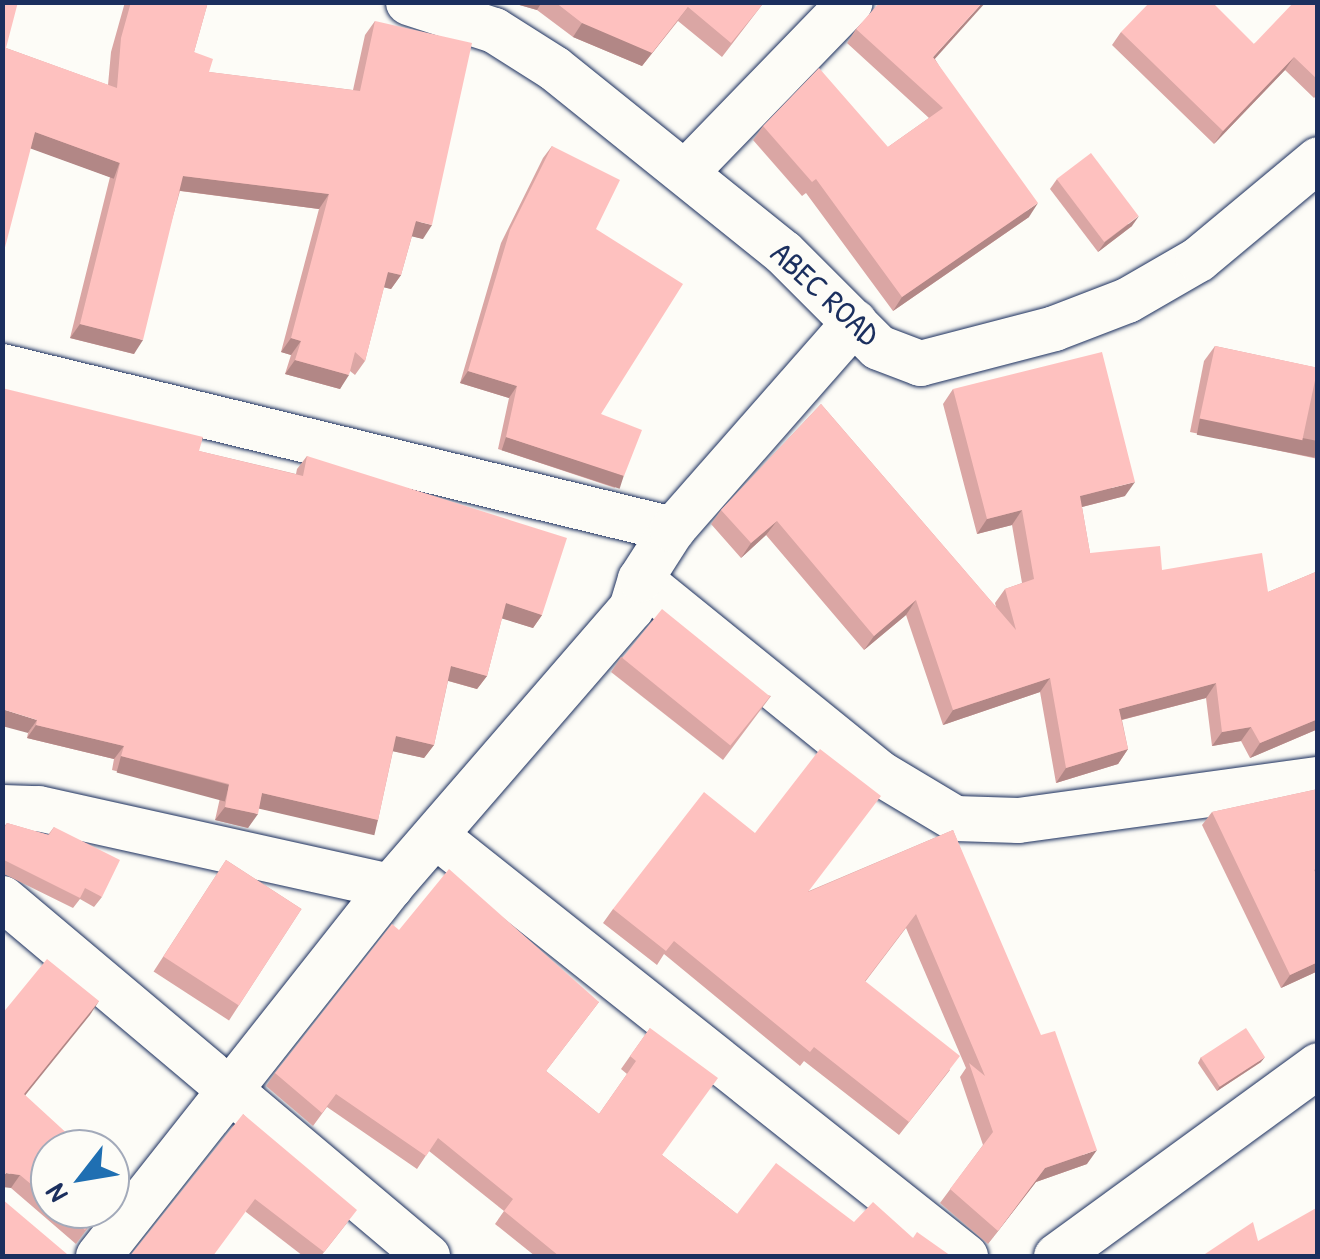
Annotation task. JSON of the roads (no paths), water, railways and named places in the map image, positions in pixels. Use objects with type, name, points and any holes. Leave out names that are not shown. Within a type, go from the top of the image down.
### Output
[{"type":"street","name":"ABEC ROAD","points":[[408,2],[494,30],[686,171],[878,346],[920,363],[1054,328],[1127,300],[1198,259],[1318,159]]},
{"type":"street","points":[[686,171],[850,2]]},
{"type":"street","points":[[98,1256],[390,886],[631,608],[640,579],[672,528],[854,322]]},
{"type":"street","points":[[2,366],[672,528]]},
{"type":"street","points":[[640,579],[878,772],[955,818],[1018,820],[1318,779]]},
{"type":"street","points":[[2,807],[38,808],[390,886]]},
{"type":"street","points":[[435,835],[965,1256]]},
{"type":"street","points":[[2,898],[427,1256]]},
{"type":"street","points":[[1056,1256],[1318,1065]]}]
